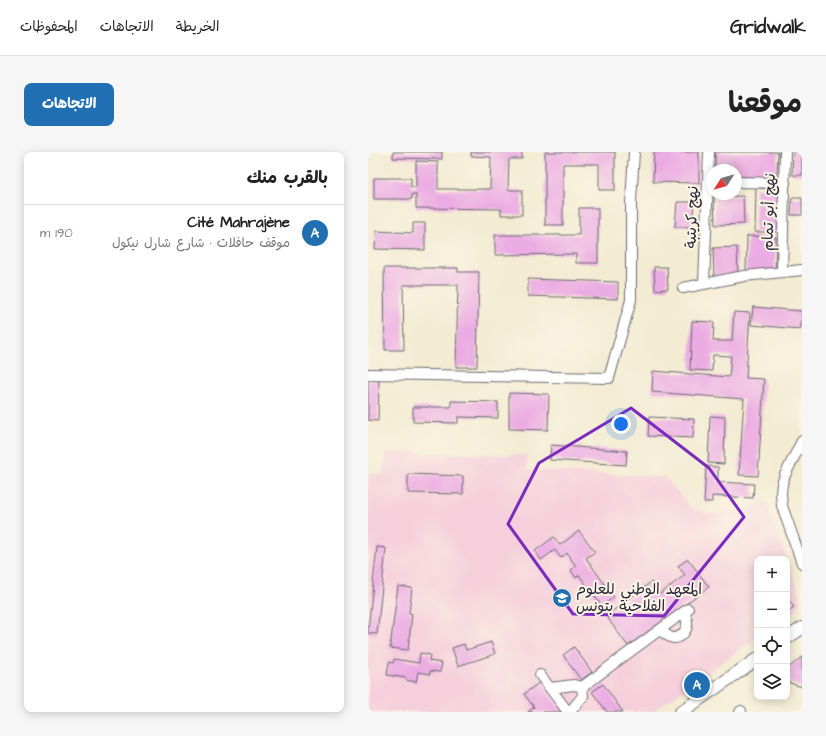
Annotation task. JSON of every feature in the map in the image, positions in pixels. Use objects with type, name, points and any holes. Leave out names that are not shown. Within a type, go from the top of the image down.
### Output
[{"type":"main road","points":[[790,636],[802,628]]},
{"type":"main road","points":[[681,712],[754,661]]},
{"type":"street","points":[[368,374],[609,378],[631,300],[634,152]]},
{"type":"street","name":"نهج كريتبة","points":[[704,284],[709,152]]},
{"type":"street","name":"نهج أبو تمام","points":[[782,272],[785,152]]},
{"type":"street","points":[[742,182],[785,183]]},
{"type":"street","points":[[683,288],[744,276],[802,270]]},
{"type":"street","points":[[802,441],[785,475],[781,493],[782,506],[799,542],[802,562]]},
{"type":"street","points":[[582,687],[660,630],[686,611],[686,630],[680,636],[674,638],[667,636],[660,630]]},
{"type":"street","points":[[540,675],[569,712],[583,696],[582,687]]},
{"type":"street","points":[[550,688],[574,685],[582,687]]},
{"type":"highlighted area","points":[[631,408],[709,468],[744,517],[664,616],[573,614],[508,524],[539,463]]},
{"type":"shaded area","name":"المعهد الوطني للعلوم الفلاحية بتونس","points":[[386,452],[527,455],[527,470],[665,477],[691,508],[708,514],[738,511],[766,502],[786,556],[754,556],[754,640],[652,712],[368,712],[368,473],[382,475]]},
{"type":"shaded area","points":[[790,567],[800,594],[800,603],[797,610],[790,615]]},
{"type":"building","points":[[393,152],[442,152],[442,159],[393,158]]},
{"type":"building","points":[[471,152],[522,152],[522,159],[509,159],[508,190],[522,190],[522,215],[501,215],[501,209],[416,208],[416,194],[412,194],[412,199],[374,199],[374,178],[411,178],[411,187],[416,187],[416,161],[438,162],[438,189],[490,189],[491,157],[471,156]]},
{"type":"building","points":[[545,152],[615,152],[615,190],[599,190],[599,164],[563,164],[563,225],[545,225]]},
{"type":"building","points":[[654,152],[699,152],[699,183],[653,182]]},
{"type":"building","points":[[715,152],[778,152],[777,178],[742,177],[742,164],[715,164]]},
{"type":"building","points":[[793,152],[802,152],[802,175],[792,175]]},
{"type":"building","points":[[756,188],[779,189],[778,232],[755,232]]},
{"type":"building","points":[[742,196],[744,224],[715,225],[714,200],[742,200]]},
{"type":"building","points":[[792,198],[802,198],[802,215],[791,215]]},
{"type":"building","points":[[677,202],[694,202],[692,227],[675,227]]},
{"type":"building","points":[[579,208],[598,208],[598,263],[576,263],[576,254],[495,255],[495,235],[579,235]]},
{"type":"building","points":[[413,223],[425,223],[425,250],[375,249],[376,231],[413,233]]},
{"type":"building","points":[[747,236],[776,237],[775,273],[746,272]]},
{"type":"building","points":[[737,247],[738,275],[714,276],[713,248]]},
{"type":"building","points":[[654,267],[667,267],[668,289],[655,290]]},
{"type":"building","points":[[384,268],[458,268],[458,272],[479,272],[477,367],[456,367],[458,285],[403,285],[404,350],[385,350]]},
{"type":"building","points":[[528,279],[618,282],[618,299],[528,296]]},
{"type":"building","points":[[753,307],[802,311],[802,324],[800,329],[751,325]]},
{"type":"building","points":[[734,312],[750,313],[746,378],[764,379],[758,476],[739,475],[744,399],[652,392],[653,371],[729,377],[731,356],[713,355],[712,371],[690,370],[692,321],[714,322],[713,341],[732,341]]},
{"type":"building","points":[[368,380],[379,381],[378,421],[368,420]]},
{"type":"building","points":[[509,393],[549,394],[548,430],[509,429]]},
{"type":"building","points":[[451,401],[498,402],[498,418],[458,417],[458,423],[413,422],[413,407],[451,407]]},
{"type":"building","points":[[710,416],[725,417],[724,464],[708,463]]},
{"type":"building","points":[[649,417],[694,419],[693,438],[648,436]]},
{"type":"building","points":[[551,445],[627,451],[626,465],[550,460]]},
{"type":"building","points":[[706,466],[718,467],[718,482],[754,484],[753,498],[712,496],[712,502],[704,502]]},
{"type":"building","points":[[408,474],[463,476],[463,494],[408,493]]},
{"type":"building","points":[[579,531],[595,552],[586,558],[614,597],[602,606],[579,575],[576,578],[571,570],[576,566],[567,553],[561,558],[555,550],[541,560],[535,551],[554,537],[560,545]]},
{"type":"building","points":[[377,547],[386,548],[377,634],[368,633],[368,630]]},
{"type":"building","points":[[688,559],[709,587],[628,646],[606,616],[651,582],[660,594],[685,575],[678,566]]},
{"type":"building","points":[[398,586],[412,588],[409,613],[412,614],[408,650],[390,648]]},
{"type":"building","points":[[790,602],[794,607],[790,610]]},
{"type":"building","points":[[491,642],[495,654],[458,666],[452,648],[464,644],[466,650]]},
{"type":"building","points":[[574,647],[592,672],[581,680],[563,655]]},
{"type":"building","points":[[420,653],[430,655],[429,661],[442,663],[440,672],[430,671],[430,674],[418,672],[416,682],[406,680],[406,678],[387,675],[389,662],[393,663],[394,659],[419,663]]},
{"type":"building","points":[[802,657],[802,687],[790,683],[790,667]]},
{"type":"building","points":[[540,682],[561,712],[528,712],[534,707],[524,694]]},
{"type":"building","points":[[603,684],[623,712],[607,712],[592,692]]},
{"type":"place","name":"المعهد الوطني للعلوم الفلاحية بتونس","points":[[562,598]]},
{"type":"place","name":"Cité Mahrajène","points":[[697,685]]}]
